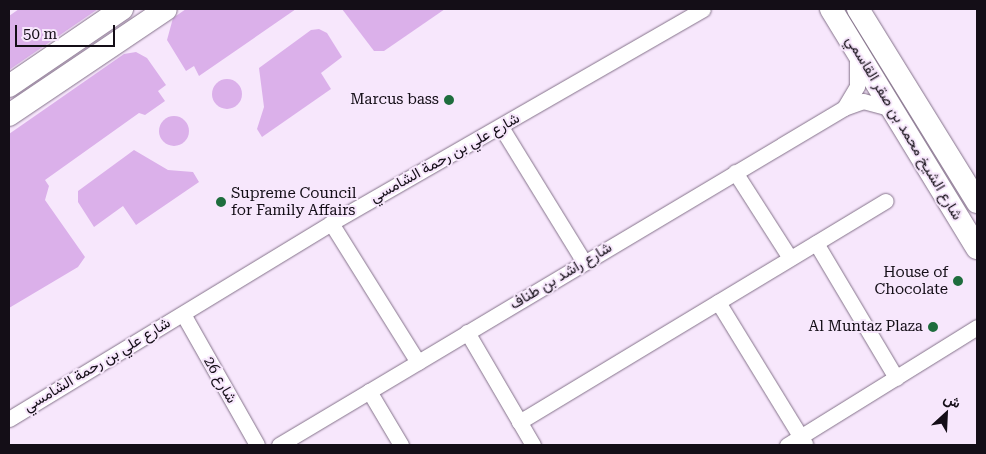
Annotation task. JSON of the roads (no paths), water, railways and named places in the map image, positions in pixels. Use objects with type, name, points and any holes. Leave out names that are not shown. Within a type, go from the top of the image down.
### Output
[{"type":"main road","points":[[9,86],[122,9]]},
{"type":"main road","points":[[9,116],[166,9]]},
{"type":"main road","name":"شارع الشيخ محمد بن صقر القاسمي","points":[[831,9],[977,248]]},
{"type":"main road","name":"شارع الشيخ محمد بن صقر القاسمي","points":[[858,9],[977,202]]},
{"type":"street","name":"شارع علي بن رحمة الشامسي","points":[[9,419],[330,223],[501,127],[703,9]]},
{"type":"street","points":[[844,108],[858,80],[856,49]]},
{"type":"street","name":"شارع راشد بن طناف","points":[[279,445],[844,108],[863,101],[892,108]]},
{"type":"street","points":[[501,127],[584,262]]},
{"type":"street","points":[[736,172],[790,258]]},
{"type":"street","points":[[519,422],[885,201]]},
{"type":"street","points":[[330,223],[418,362]]},
{"type":"street","points":[[816,243],[896,378]]},
{"type":"street","points":[[718,302],[803,441]]},
{"type":"street","name":"شارع 26","points":[[183,314],[257,445]]},
{"type":"street","points":[[787,445],[803,441],[896,378],[977,327]]},
{"type":"street","points":[[467,332],[533,445]]},
{"type":"street","points":[[369,391],[401,445]]},
{"type":"place","name":"Marcus bass","points":[[449,100]]},
{"type":"place","name":"Supreme Council for Family Affairs","points":[[221,202]]},
{"type":"place","name":"House of Chocolate","points":[[958,281]]},
{"type":"place","name":"Al Muntaz Plaza","points":[[933,327]]}]
